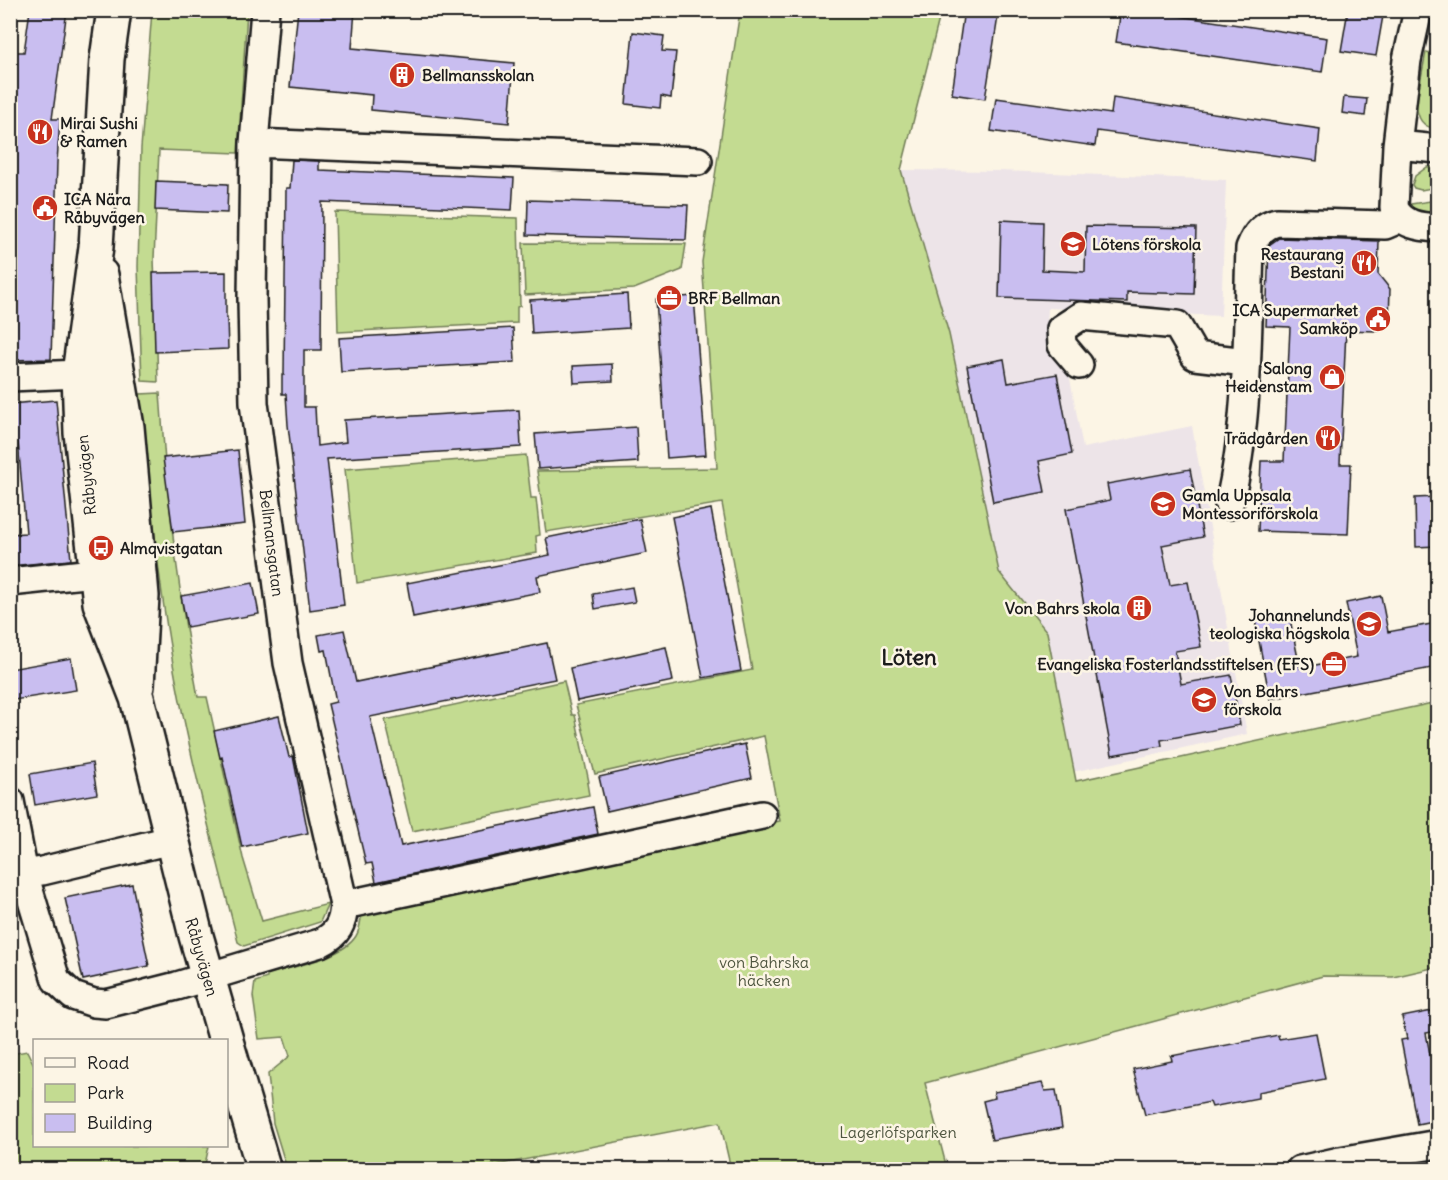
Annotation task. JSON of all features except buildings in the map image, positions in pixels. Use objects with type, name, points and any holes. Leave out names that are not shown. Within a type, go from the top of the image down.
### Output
[{"type":"main road","name":"Råbyvägen","points":[[114,10],[107,59],[96,247],[79,374],[81,433],[100,603],[137,698],[171,840],[225,1039]]},
{"type":"main road","name":"Råbyvägen","points":[[96,247],[113,337],[128,439],[142,596],[137,698]]},
{"type":"main road","name":"Råbyvägen","points":[[228,1048],[264,1170]]},
{"type":"street","name":"Bellmansgatan","points":[[10,801],[17,875],[56,980],[73,996],[94,1004],[106,1004],[208,976],[327,939],[336,933],[341,925],[344,905],[288,663],[254,403],[252,290],[254,143],[266,10]]},
{"type":"street","points":[[1418,10],[1407,60],[1397,146],[1397,206],[1407,222],[1437,228]]},
{"type":"street","points":[[254,143],[698,161]]},
{"type":"street","points":[[1397,146],[1437,149]]},
{"type":"street","points":[[1229,505],[1243,425],[1250,248],[1261,230],[1277,222],[1385,225],[1397,206]]},
{"type":"street","points":[[1079,365],[1062,345],[1061,329],[1081,316],[1177,325],[1195,357],[1246,362]]},
{"type":"street","points":[[10,377],[79,374]]},
{"type":"street","points":[[10,582],[84,574]]},
{"type":"street","points":[[344,905],[762,815]]},
{"type":"street","points":[[17,875],[171,840]]},
{"type":"street","points":[[1300,1170],[1340,1166],[1437,1144]]},
{"type":"shaded area","points":[[901,170],[1000,171],[1226,180],[1221,316],[1048,308],[1046,350],[1065,352],[1083,448],[1192,426],[1247,734],[1077,771],[811,818],[948,334]]},
{"type":"green space","points":[[152,11],[247,11],[238,153],[159,150],[154,258],[158,382],[142,381],[138,267],[141,148]]},
{"type":"green space","points":[[740,11],[941,11],[901,170],[949,334],[999,572],[1047,632],[1076,781],[1437,702],[1437,967],[1393,977],[1323,976],[925,1083],[947,1169],[731,1169],[720,1122],[476,1169],[287,1169],[273,1123],[268,1074],[290,1056],[284,1037],[259,1039],[253,996],[255,982],[267,978],[267,974],[316,961],[349,944],[358,933],[362,908],[780,821],[764,736],[595,774],[576,705],[752,670],[722,503],[546,532],[537,471],[717,468],[702,262]]},
{"type":"green space","points":[[1426,52],[1437,54],[1437,129],[1424,124],[1418,114],[1416,104]]},
{"type":"green space","points":[[1427,167],[1437,167],[1437,187],[1421,190],[1414,188],[1412,185],[1415,176]]},
{"type":"green space","points":[[1437,200],[1437,219],[1418,214],[1410,207],[1411,204]]},
{"type":"green space","points":[[335,212],[518,218],[520,306],[517,307],[517,323],[338,332]]},
{"type":"green space","points":[[523,243],[686,244],[682,270],[634,289],[525,295]]},
{"type":"green space","points":[[160,393],[174,546],[198,697],[207,697],[243,858],[262,921],[328,904],[320,922],[244,946],[238,942],[196,776],[175,675],[164,605],[140,394]]},
{"type":"green space","points":[[526,455],[531,498],[536,498],[540,535],[536,536],[537,553],[357,583],[345,469]]},
{"type":"green space","points":[[564,681],[572,715],[575,715],[589,782],[587,783],[589,795],[412,831],[385,720]]},
{"type":"green space","points":[[27,1051],[33,1063],[33,1147],[209,1147],[204,1169],[11,1169],[11,1054]]},
{"type":"place","name":"Bellmansskolan","points":[[402,75]]},
{"type":"place","name":"Mirai Sushi & Ramen","points":[[40,132]]},
{"type":"place","name":"ICA Nära Råbyvägen","points":[[45,208]]},
{"type":"place","name":"Lötens förskola","points":[[1073,244]]},
{"type":"place","name":"Restaurang Bestani","points":[[1364,263]]},
{"type":"place","name":"BRF Bellman","points":[[669,298]]},
{"type":"place","name":"ICA Supermarket Samköp","points":[[1378,319]]},
{"type":"place","name":"Salong Heidenstam","points":[[1332,377]]},
{"type":"place","name":"Trädgården","points":[[1328,438]]},
{"type":"place","name":"Gamla Uppsala Montessoriförskola","points":[[1163,504]]},
{"type":"place","name":"Almqvistgatan","points":[[101,548]]},
{"type":"place","name":"Von Bahrs skola","points":[[1139,608]]},
{"type":"place","name":"Johannelunds teologiska högskola","points":[[1369,624]]},
{"type":"place","name":"Evangeliska Fosterlandsstiftelsen (EFS)","points":[[1334,664]]},
{"type":"place","name":"Von Bahrs förskola","points":[[1204,700]]},
{"type":"district","name":"Löten","points":[[909,657]]},
{"type":"park label","name":"von Bahrska häcken","points":[[764,971]]},
{"type":"park label","name":"Lagerlöfsparken","points":[[898,1132]]}]
